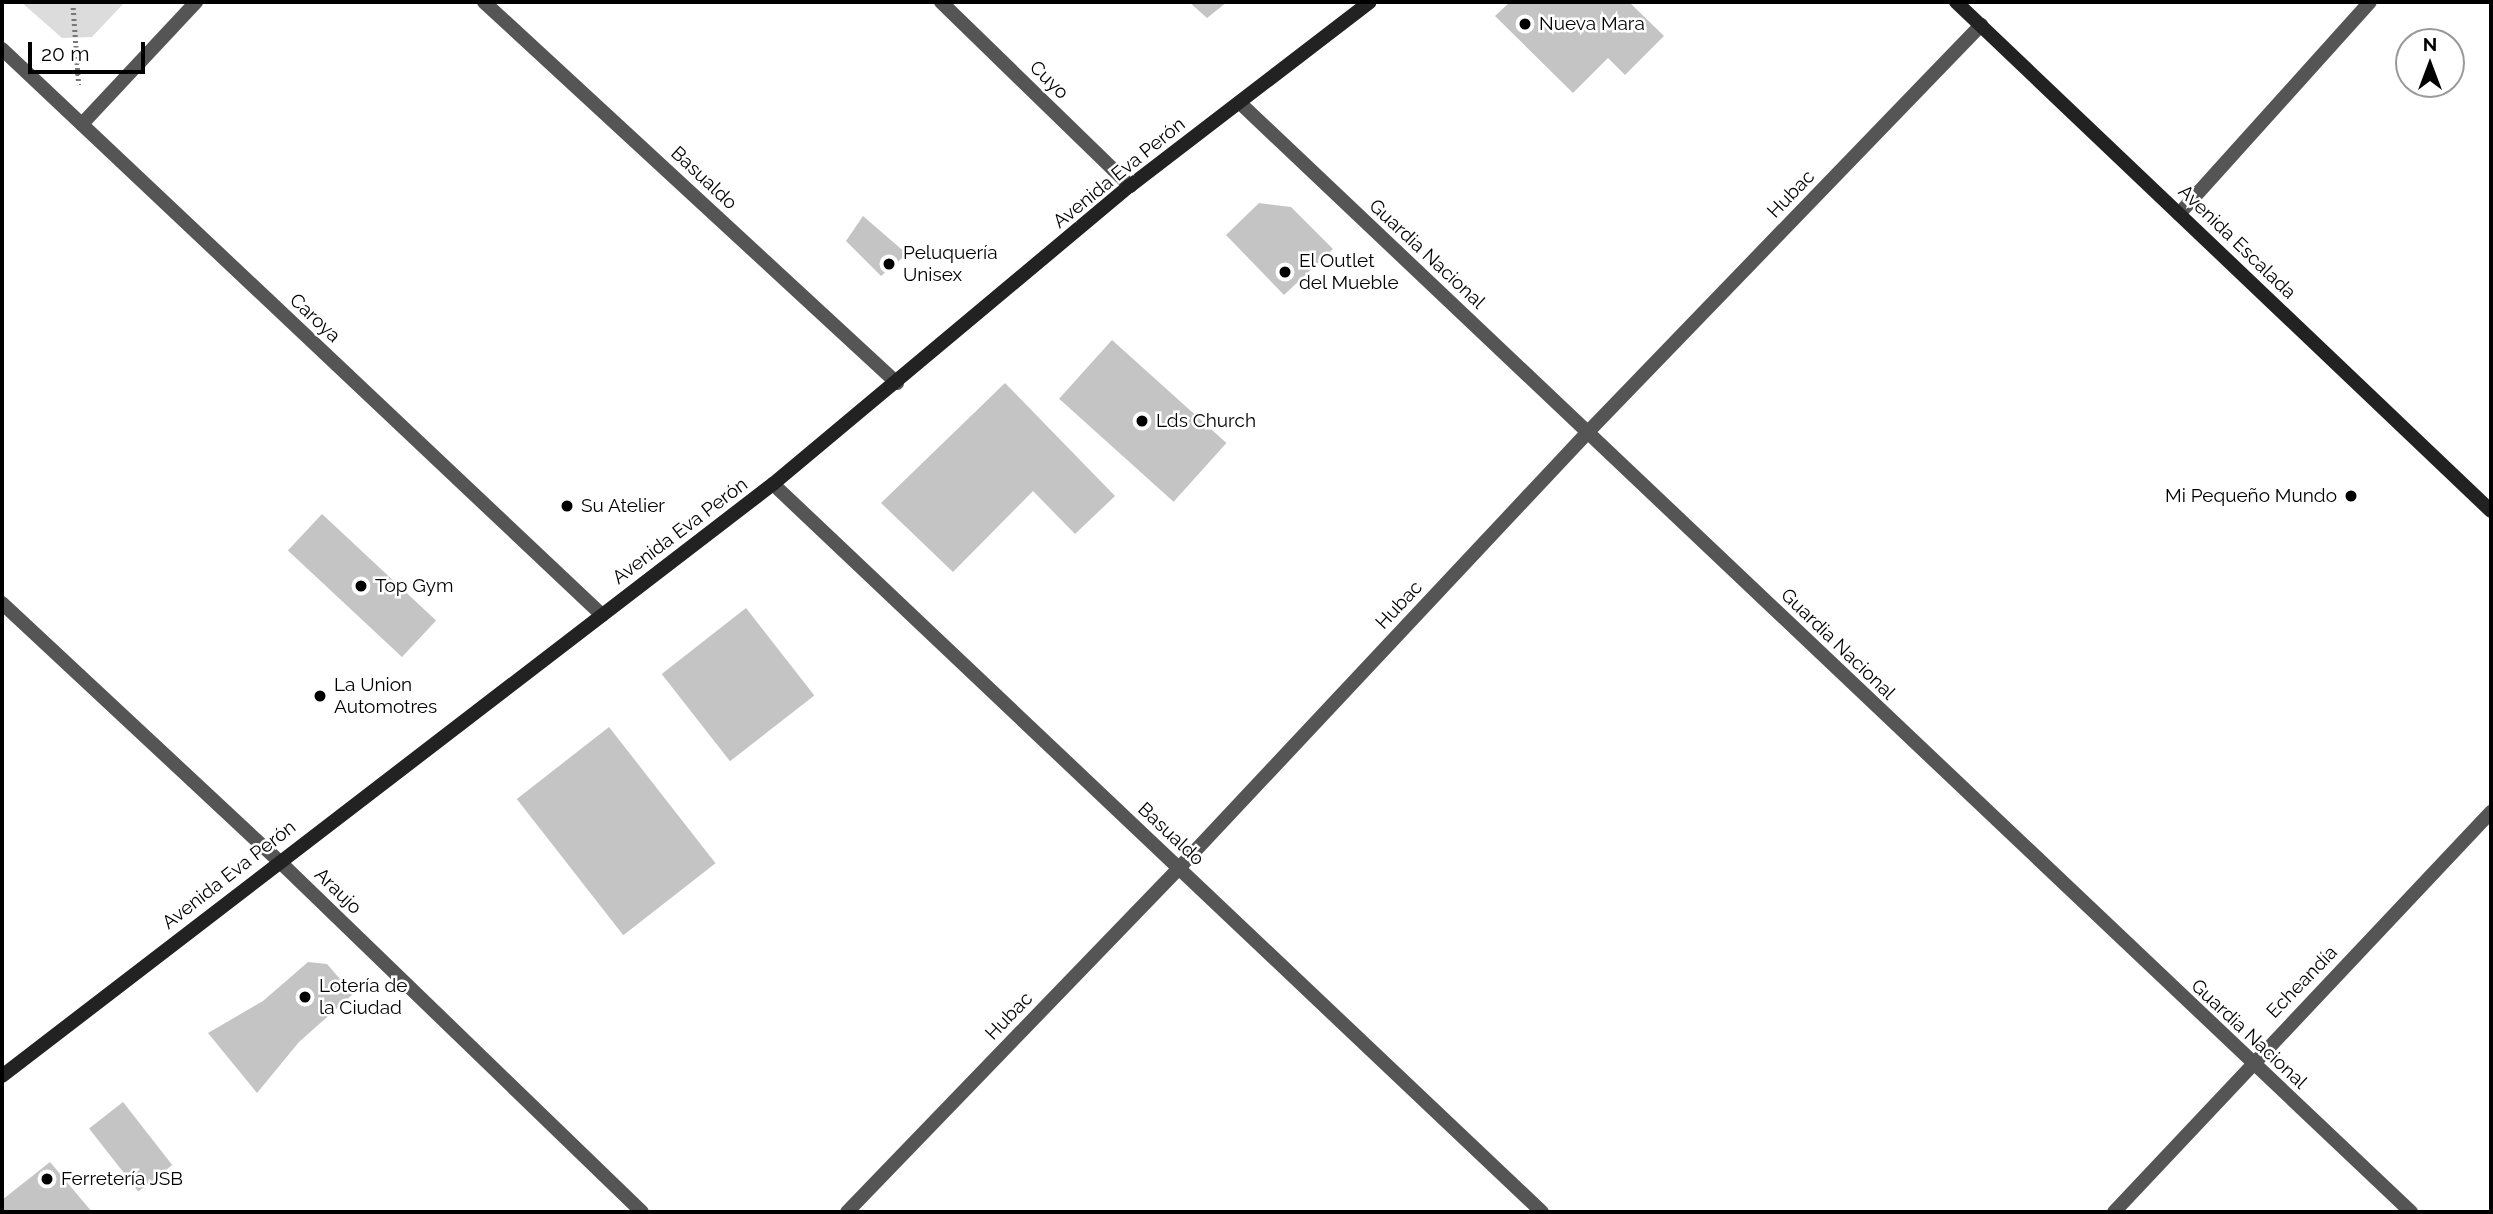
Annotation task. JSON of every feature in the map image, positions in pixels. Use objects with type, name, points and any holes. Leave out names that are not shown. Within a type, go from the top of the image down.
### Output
[{"type":"main road","name":"Avenida Eva Perón","points":[[2,1076],[774,484],[1130,186],[1370,2]]},
{"type":"main road","name":"Avenida Escalada","points":[[1956,2],[2491,511]]},
{"type":"street","points":[[82,124],[196,2]]},
{"type":"street","name":"Basualdo","points":[[484,2],[897,383]]},
{"type":"street","name":"Cuyo","points":[[941,2],[1130,186]]},
{"type":"street","points":[[2179,214],[2370,2]]},
{"type":"street","name":"Hubac","points":[[847,1212],[1179,868],[1588,432],[1981,25]]},
{"type":"street","name":"Caroya","points":[[2,49],[602,615]]},
{"type":"street","name":"Guardia Nacional","points":[[1240,103],[2411,1212]]},
{"type":"street","name":"Basualdo","points":[[774,484],[1542,1212]]},
{"type":"street","name":"Araujo","points":[[2,603],[279,861],[642,1212]]},
{"type":"street","name":"Echeandía","points":[[2114,1212],[2251,1063],[2491,812]]},
{"type":"path","points":[[73,2],[82,124]]},
{"type":"shaded area","points":[[21,2],[125,2],[92,37],[62,38]]},
{"type":"building","points":[[1189,2],[1227,2],[1207,18]]},
{"type":"building","points":[[1510,2],[1629,2],[1664,36],[1625,75],[1608,58],[1573,93],[1495,16]]},
{"type":"building","name":"El Outlet del Mueble","points":[[1259,203],[1291,207],[1333,249],[1284,295],[1226,235]]},
{"type":"building","points":[[863,216],[907,254],[881,276],[846,241]]},
{"type":"building","name":"Lds Church","points":[[1112,340],[1226,443],[1174,502],[1059,399]]},
{"type":"building","points":[[1005,383],[1115,496],[1075,534],[1033,491],[953,572],[881,503]]},
{"type":"building","name":"Top Gym","points":[[322,514],[436,620],[402,657],[288,551]]},
{"type":"building","points":[[746,608],[814,695],[730,761],[662,674]]},
{"type":"building","points":[[609,727],[716,863],[623,935],[517,799]]},
{"type":"building","points":[[308,962],[327,964],[353,994],[299,1042],[257,1093],[208,1033],[263,1001]]},
{"type":"building","points":[[123,1102],[172,1165],[138,1192],[89,1128]]},
{"type":"building","name":"Ferretería JSB","points":[[50,1162],[92,1212],[2,1212],[2,1200]]},
{"type":"place","name":"Nueva Mara","points":[[1525,24]]},
{"type":"place","name":"Peluquería Unisex","points":[[889,264]]},
{"type":"place","name":"El Outlet del Mueble","points":[[1285,272]]},
{"type":"place","name":"Lds Church","points":[[1142,421]]},
{"type":"place","name":"Mi Pequeño Mundo","points":[[2351,496]]},
{"type":"place","name":"Su Atelier","points":[[567,506]]},
{"type":"place","name":"Top Gym","points":[[361,586]]},
{"type":"place","name":"La Union Automotres","points":[[320,696]]},
{"type":"place","name":"Lotería de la Ciudad","points":[[305,997]]},
{"type":"place","name":"Ferretería JSB","points":[[47,1179]]}]
